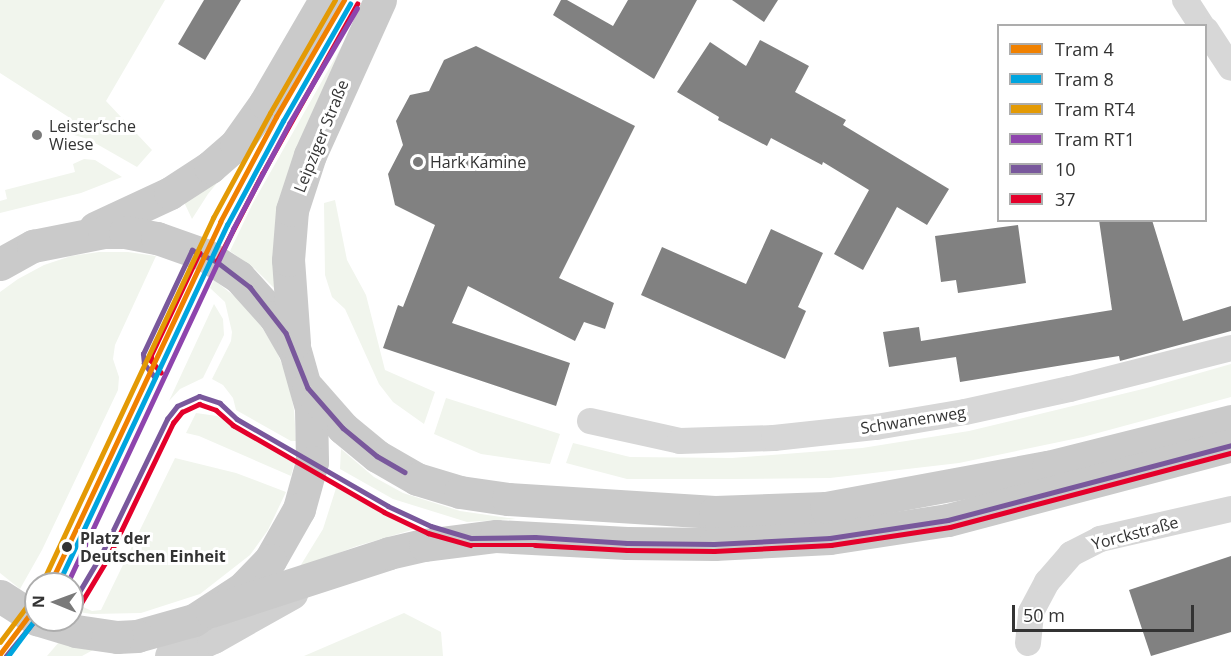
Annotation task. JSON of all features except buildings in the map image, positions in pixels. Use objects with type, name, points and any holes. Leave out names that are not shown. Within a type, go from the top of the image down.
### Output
[{"type":"main road","points":[[83,234],[170,193],[210,167],[236,144],[265,103],[325,0]]},
{"type":"main road","name":"Leipziger Straße","points":[[295,351],[288,260],[292,210],[310,154],[380,0]]},
{"type":"main road","points":[[0,249],[33,246],[83,234],[104,232],[139,234],[205,255],[239,277],[264,302],[295,351],[308,388],[313,428],[309,477],[293,524],[257,575],[212,611],[164,644],[83,632]]},
{"type":"main road","points":[[0,264],[33,246]]},
{"type":"main road","points":[[308,388],[343,428],[376,456],[428,482],[460,492],[508,499],[715,512],[826,508],[1048,467],[1231,421]]},
{"type":"main road","points":[[212,611],[389,553],[471,538],[535,537],[627,543],[704,544],[830,538],[948,520],[1231,445]]},
{"type":"main road","points":[[109,656],[164,644],[213,637],[318,578]]},
{"type":"main road","points":[[0,596],[24,611]]},
{"type":"street","points":[[1185,0],[1201,24]]},
{"type":"street","points":[[1207,32],[1231,68]]},
{"type":"street","name":"Schwanenweg","points":[[590,421],[680,441],[774,438],[867,428],[965,412],[1070,389],[1231,348]]},
{"type":"street","name":"Yorckstraße","points":[[1028,644],[1032,612],[1047,582],[1071,554],[1100,539],[1231,509]]},
{"type":"shaded area","points":[[0,0],[165,0],[106,101],[152,150],[137,167],[88,139],[60,131],[70,118],[0,73]]},
{"type":"shaded area","points":[[352,28],[278,292],[255,269],[230,251],[253,203]]},
{"type":"shaded area","points":[[84,159],[95,160],[122,177],[81,193],[0,213],[0,201],[7,199],[5,190],[75,172],[73,164]]},
{"type":"shaded area","points":[[226,172],[208,194],[192,219],[183,200]]},
{"type":"shaded area","points":[[335,200],[347,260],[366,295],[385,370],[435,392],[424,424],[393,402],[379,384],[345,309],[332,297],[325,275],[324,203]]},
{"type":"shaded area","points":[[99,252],[128,252],[156,256],[115,345],[113,359],[119,377],[118,390],[42,550],[30,572],[24,572],[24,582],[20,589],[0,573],[0,292],[44,265],[71,256]]},
{"type":"shaded area","points":[[214,280],[238,299],[259,323],[276,350],[288,379],[294,410],[296,441],[291,441],[236,410],[233,398],[223,385],[212,379],[231,341],[232,332],[225,302],[210,288]]},
{"type":"shaded area","points":[[214,304],[223,319],[224,335],[203,378],[180,389],[169,401]]},
{"type":"shaded area","points":[[1231,364],[1231,397],[1083,437],[959,463],[830,478],[627,479],[566,463],[573,443],[630,457],[732,458],[862,448],[969,431],[1147,388]]},
{"type":"shaded area","points":[[446,398],[560,434],[550,464],[481,454],[434,434]]},
{"type":"shaded area","points":[[196,413],[217,416],[295,460],[291,476],[199,436],[186,433]]},
{"type":"shaded area","points":[[341,449],[374,477],[403,493],[460,511],[516,519],[467,522],[393,499],[340,469]]},
{"type":"shaded area","points":[[175,458],[236,473],[286,492],[268,530],[250,555],[200,594],[141,613],[84,613],[84,607],[92,611],[101,610]]},
{"type":"shaded area","points":[[337,485],[415,529],[357,546],[299,568],[323,529]]},
{"type":"shaded area","points":[[404,613],[441,632],[443,656],[304,656]]},
{"type":"shaded area","points":[[59,642],[93,650],[82,656],[47,656]]},
{"type":"tram line","name":"RT4","points":[[47,572],[213,218],[335,0]]},
{"type":"tram line","name":"4","points":[[56,572],[220,222],[276,117],[344,0]]},
{"type":"tram line","name":"8","points":[[64,572],[227,225],[350,4]]},
{"type":"tram line","name":"RT1","points":[[73,572],[233,229],[289,124],[357,8]]},
{"type":"tram line","name":"RT4","points":[[0,642],[24,610]]},
{"type":"tram line","name":"4","points":[[0,654],[24,622]]},
{"type":"tram line","name":"8","points":[[8,656],[26,632]]},
{"type":"transit line","name":"37","points":[[217,261],[262,174],[357,4]]},
{"type":"transit line","name":"10","points":[[192,250],[216,261],[250,287],[286,333],[308,388],[343,428],[377,456],[405,472]]},
{"type":"transit line","name":"10","points":[[155,378],[144,364],[143,354],[192,250]]},
{"type":"transit line","name":"37","points":[[161,373],[151,361],[151,355],[199,253]]},
{"type":"transit line","name":"10","points":[[84,584],[101,555],[167,419],[177,406],[199,396],[220,403],[237,419],[388,506],[431,526],[471,538],[535,537],[627,543],[714,544],[830,538],[948,520],[1231,445]]},
{"type":"transit line","name":"37","points":[[84,598],[108,558],[173,423],[182,412],[199,404],[216,410],[233,425],[384,512],[428,533],[470,545],[714,551],[831,545],[950,527],[1231,453]]},
{"type":"transit line","name":"10","points":[[6,656],[25,632]]},
{"type":"place","name":"Leister‘sche Wiese","points":[[37,135]]},
{"type":"place","name":"Hark Kamine","points":[[418,162]]},
{"type":"place","name":"Platz der Deutschen Einheit","points":[[67,547]]}]
